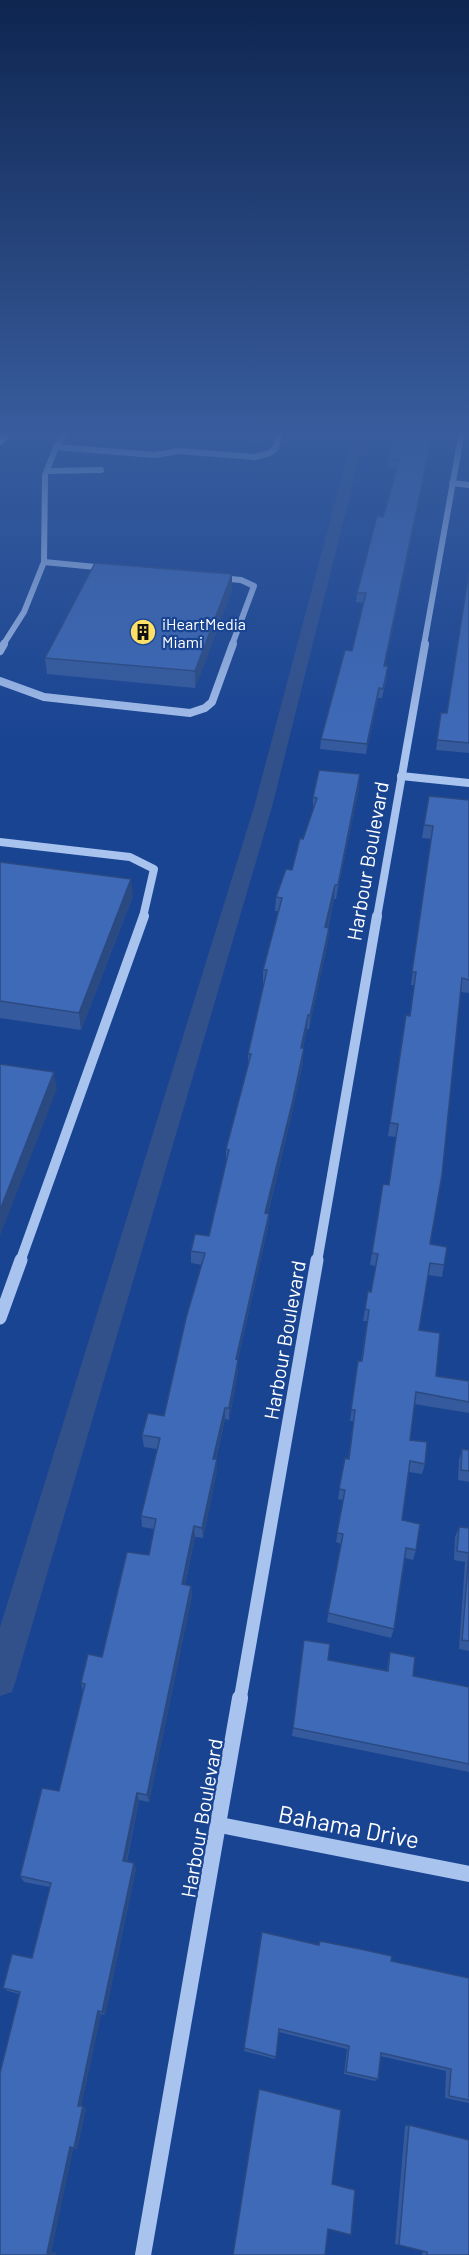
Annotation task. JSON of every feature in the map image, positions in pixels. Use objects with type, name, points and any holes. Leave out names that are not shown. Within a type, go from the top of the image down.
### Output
[{"type":"street","points":[[0,651],[24,612],[44,562],[45,536]]},
{"type":"street","name":"Harbour Boulevard","points":[[143,2255],[220,1825],[443,536]]},
{"type":"street","points":[[44,562],[114,568]]},
{"type":"street","points":[[0,681],[44,697],[190,713],[205,708],[212,702],[254,586],[242,580],[207,577]]},
{"type":"street","points":[[401,776],[469,783]]},
{"type":"street","points":[[0,842],[130,857],[154,869],[147,907],[0,1318]]},
{"type":"street","name":"Bahama Drive","points":[[220,1825],[469,1874]]},
{"type":"building","points":[[372,536],[411,536],[384,666],[388,666],[383,689],[379,688],[367,744],[321,739],[345,650],[352,651],[366,593],[357,593]]},
{"type":"building","name":"iHeartMedia Miami","points":[[95,563],[232,574],[195,671],[45,658]]},
{"type":"building","points":[[469,572],[469,743],[437,740],[441,713],[447,713]]},
{"type":"building","points":[[319,770],[360,774],[338,885],[335,885],[325,927],[329,928],[301,1048],[304,1048],[292,1104],[265,1213],[269,1214],[236,1359],[238,1360],[229,1408],[225,1408],[213,1459],[217,1459],[202,1528],[194,1526],[182,1584],[191,1586],[147,1795],[137,1793],[123,1861],[134,1863],[102,2012],[98,2011],[78,2106],[83,2106],[74,2148],[70,2147],[47,2253],[52,2255],[0,2255],[0,2073],[20,1992],[3,1988],[12,1954],[32,1958],[51,1883],[20,1876],[42,1788],[59,1791],[85,1684],[81,1683],[88,1654],[102,1657],[127,1552],[149,1555],[156,1519],[141,1516],[160,1438],[142,1435],[148,1413],[164,1416],[186,1318],[205,1253],[191,1251],[195,1234],[209,1236],[229,1150],[226,1149],[251,1054],[248,1054],[267,970],[263,970],[282,898],[276,897],[286,869],[292,870],[300,838],[303,839],[317,798],[313,797]]},
{"type":"building","points":[[429,796],[469,800],[469,980],[462,978],[442,1175],[430,1244],[447,1247],[444,1265],[430,1263],[419,1330],[440,1333],[436,1376],[469,1381],[469,1402],[416,1392],[410,1440],[427,1442],[425,1464],[410,1461],[402,1520],[420,1524],[416,1550],[406,1548],[394,1629],[328,1613],[343,1534],[337,1533],[345,1490],[339,1489],[345,1458],[349,1459],[355,1410],[351,1410],[358,1361],[362,1361],[369,1310],[365,1309],[368,1291],[371,1292],[378,1254],[372,1253],[383,1184],[389,1185],[398,1124],[390,1123],[406,1015],[410,1016],[416,972],[412,972],[433,826],[424,825]]},
{"type":"building","points":[[0,862],[131,879],[79,1013],[0,1001]]},
{"type":"building","points":[[0,1064],[54,1072],[0,1210]]},
{"type":"building","points":[[462,1449],[469,1450],[469,1471],[461,1470]]},
{"type":"building","points":[[459,1527],[469,1528],[469,1553],[457,1551]]},
{"type":"building","points":[[469,1553],[469,1641],[462,1640]]},
{"type":"building","points":[[304,1640],[330,1644],[328,1660],[388,1671],[390,1652],[415,1657],[413,1676],[469,1687],[469,1764],[293,1728]]},
{"type":"building","points":[[262,1932],[319,1945],[320,1941],[392,1956],[391,1961],[469,1978],[469,2100],[449,2096],[451,2069],[381,2053],[378,2079],[346,2072],[349,2046],[279,2029],[276,2057],[244,2048]]},
{"type":"building","points":[[259,2089],[341,2110],[332,2184],[355,2190],[351,2235],[328,2229],[325,2255],[233,2255]]},
{"type":"building","points":[[409,2125],[469,2140],[469,2255],[427,2255],[427,2252],[399,2245]]},
{"type":"waterway","points":[[0,1680],[263,807],[333,536]]},
{"type":"place","name":"iHeartMedia Miami","points":[[143,632]]}]
